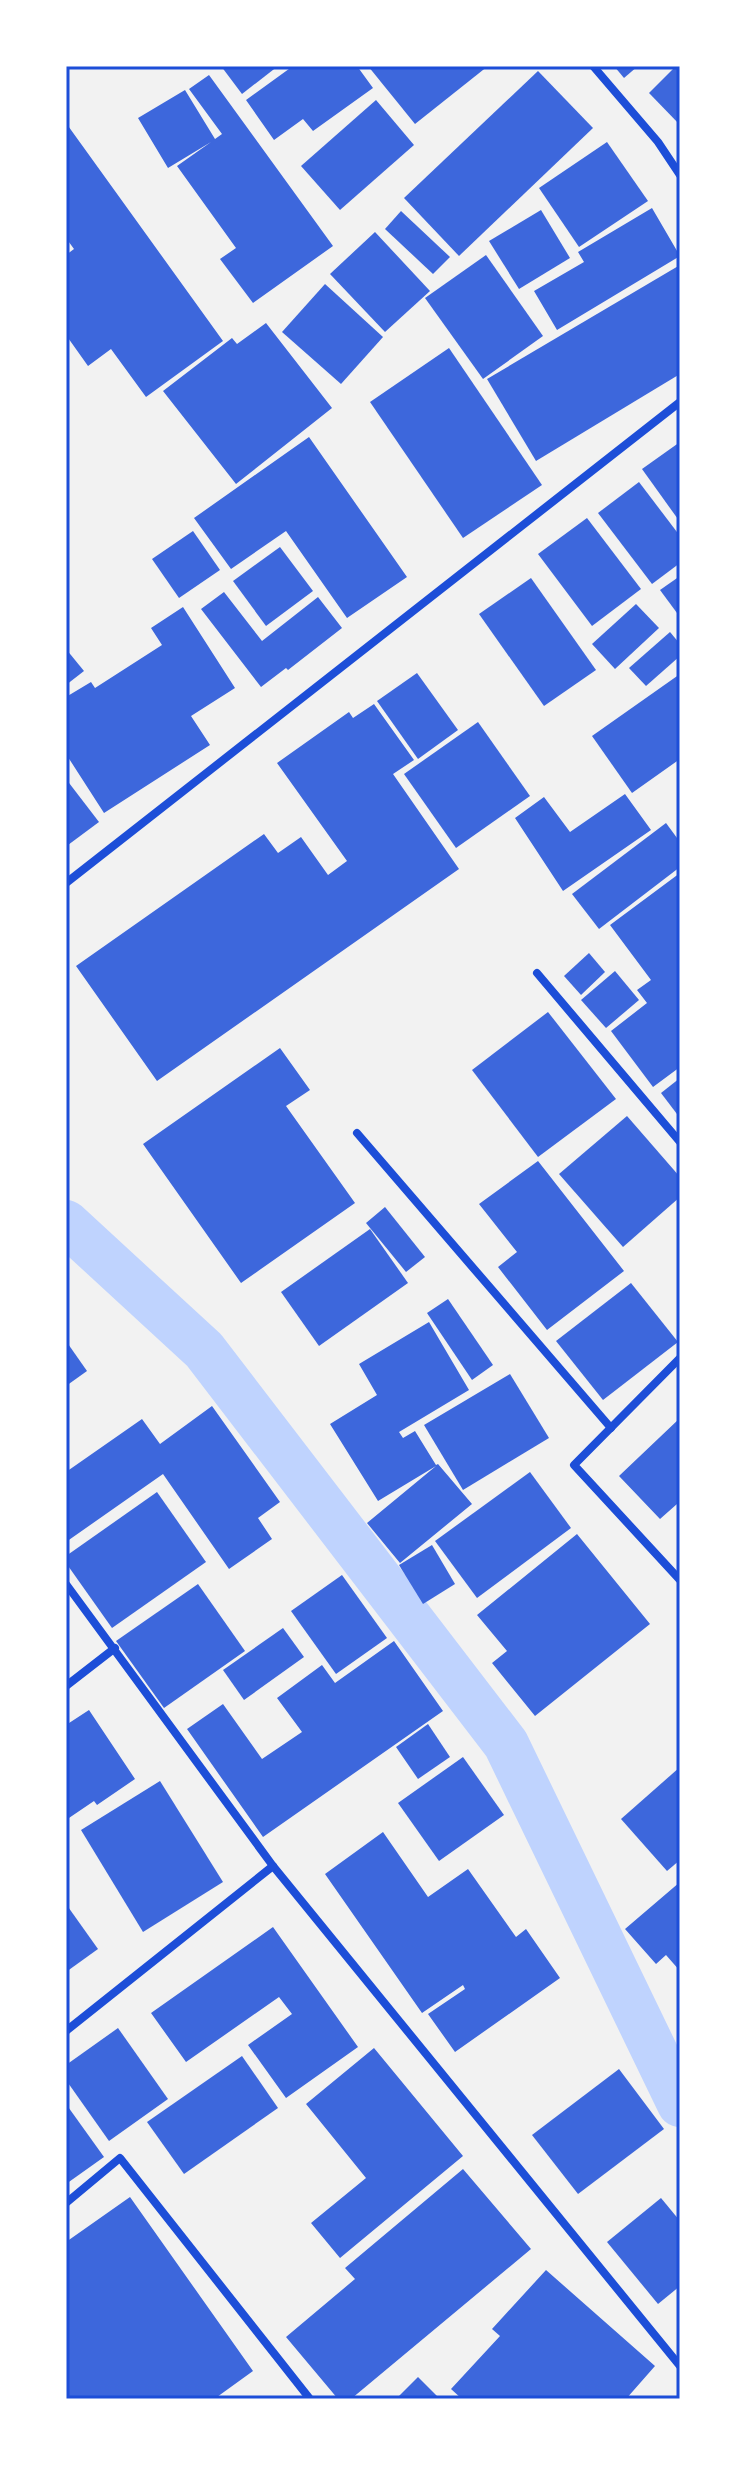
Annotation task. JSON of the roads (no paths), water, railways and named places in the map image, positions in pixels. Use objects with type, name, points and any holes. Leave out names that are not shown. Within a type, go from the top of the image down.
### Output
[{"type":"street","points":[[593,66],[658,142],[680,175]]},
{"type":"street","points":[[66,883],[680,402]]},
{"type":"street","points":[[537,973],[680,1142]]},
{"type":"street","points":[[357,1133],[611,1428]]},
{"type":"street","points":[[680,1358],[574,1465],[680,1580]]},
{"type":"street","points":[[66,1584],[273,1866],[680,2366]]},
{"type":"street","points":[[66,1686],[115,1648]]},
{"type":"street","points":[[66,2031],[273,1866]]},
{"type":"street","points":[[66,2203],[120,2158],[310,2399]]},
{"type":"waterway","points":[[66,1223],[204,1350],[506,1744],[680,2104]]}]
